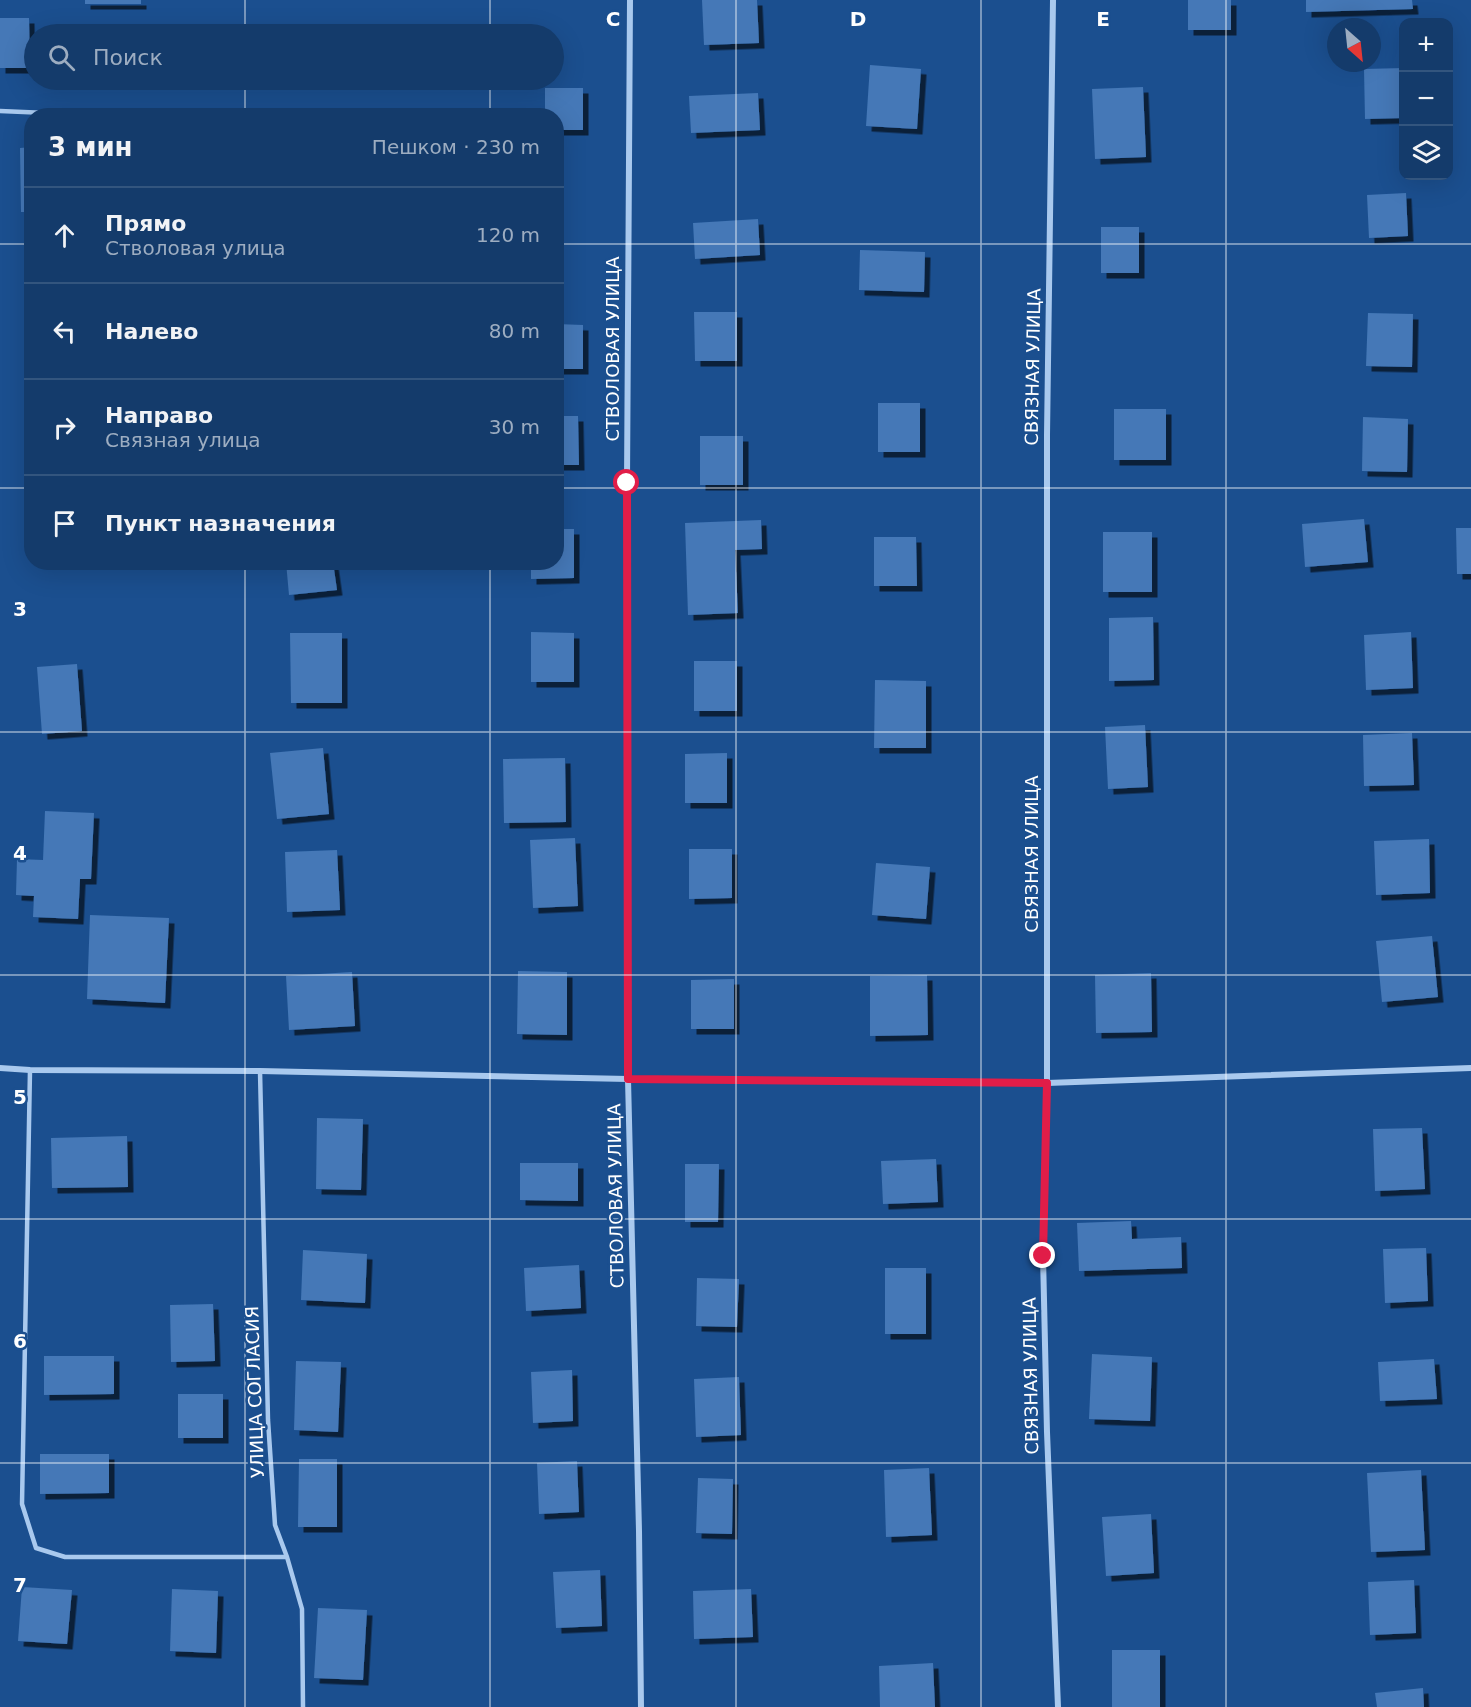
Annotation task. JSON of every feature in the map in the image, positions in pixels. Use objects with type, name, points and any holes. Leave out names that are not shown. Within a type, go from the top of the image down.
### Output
[{"type":"street","name":"СТВОЛОВАЯ УЛИЦА","points":[[630,0],[627,471],[628,1079],[641,1707]]},
{"type":"street","name":"СВЯЗНАЯ УЛИЦА","points":[[1053,0],[1047,435],[1047,1083],[1043,1256],[1047,1432],[1058,1707]]},
{"type":"street","points":[[0,1068],[628,1079],[1047,1083],[1471,1068]]},
{"type":"lane","points":[[0,111],[24,112]]},
{"type":"lane","points":[[30,1070],[22,1504],[36,1548],[65,1557],[287,1557]]},
{"type":"lane","name":"УЛИЦА СОГЛАСИЯ","points":[[260,1071],[268,1420],[275,1525],[302,1609],[303,1707]]},
{"type":"building","points":[[85,0],[141,0],[141,4],[85,4]]},
{"type":"building","points":[[702,0],[757,0],[759,43],[704,45]]},
{"type":"building","points":[[1188,0],[1231,0],[1231,30],[1188,30]]},
{"type":"building","points":[[1306,0],[1412,0],[1413,9],[1306,12]]},
{"type":"building","points":[[0,18],[29,18],[29,24],[24,24],[24,68],[0,68]]},
{"type":"building","points":[[870,65],[921,69],[917,129],[866,126]]},
{"type":"building","points":[[1399,68],[1399,118],[1365,119],[1364,72],[1381,72],[1381,69]]},
{"type":"building","points":[[1143,87],[1146,157],[1095,159],[1092,89]]},
{"type":"building","points":[[583,88],[583,130],[564,130],[564,108],[545,108],[545,90]]},
{"type":"building","points":[[758,93],[760,130],[691,133],[689,96]]},
{"type":"building","points":[[20,148],[24,148],[24,212],[21,212]]},
{"type":"building","points":[[1406,193],[1408,236],[1369,238],[1367,195]]},
{"type":"building","points":[[758,219],[760,255],[695,259],[693,223]]},
{"type":"building","points":[[1101,227],[1139,227],[1139,273],[1101,273]]},
{"type":"building","points":[[860,250],[925,252],[924,292],[859,290]]},
{"type":"building","points":[[694,312],[737,312],[737,361],[695,361]]},
{"type":"building","points":[[1368,313],[1413,314],[1412,367],[1366,366]]},
{"type":"building","points":[[564,324],[583,325],[583,369],[564,369]]},
{"type":"building","points":[[878,403],[920,403],[920,452],[878,452]]},
{"type":"building","points":[[1114,409],[1166,409],[1166,460],[1114,460]]},
{"type":"building","points":[[564,416],[578,416],[579,465],[564,465]]},
{"type":"building","points":[[1363,417],[1408,419],[1407,472],[1362,471]]},
{"type":"building","points":[[700,436],[743,436],[743,485],[700,485]]},
{"type":"building","points":[[1364,519],[1368,562],[1305,567],[1302,524]]},
{"type":"building","points":[[761,520],[762,549],[735,550],[738,613],[688,615],[685,523]]},
{"type":"building","points":[[1456,528],[1471,528],[1471,574],[1457,574]]},
{"type":"building","points":[[564,529],[574,529],[574,578],[531,579],[531,570],[564,570]]},
{"type":"building","points":[[1103,532],[1152,532],[1152,592],[1103,592]]},
{"type":"building","points":[[874,537],[916,537],[917,586],[874,586]]},
{"type":"building","points":[[287,570],[334,570],[337,590],[289,595]]},
{"type":"building","points":[[1153,617],[1154,680],[1109,681],[1109,618]]},
{"type":"building","points":[[531,632],[574,633],[574,682],[531,682]]},
{"type":"building","points":[[1411,632],[1413,688],[1366,690],[1364,635]]},
{"type":"building","points":[[290,633],[342,633],[342,703],[291,703]]},
{"type":"building","points":[[694,661],[737,661],[737,711],[694,711]]},
{"type":"building","points":[[77,664],[82,731],[42,734],[37,667]]},
{"type":"building","points":[[875,680],[926,681],[926,748],[874,748]]},
{"type":"building","points":[[1145,725],[1148,787],[1108,789],[1105,727]]},
{"type":"building","points":[[1412,733],[1414,785],[1364,786],[1363,735]]},
{"type":"building","points":[[323,748],[329,814],[277,819],[270,753]]},
{"type":"building","points":[[727,753],[727,803],[685,803],[685,754]]},
{"type":"building","points":[[565,758],[566,822],[504,823],[503,759]]},
{"type":"building","points":[[45,811],[94,813],[91,879],[80,879],[78,919],[33,917],[34,896],[16,895],[17,859],[43,860]]},
{"type":"building","points":[[575,838],[578,906],[533,908],[530,840]]},
{"type":"building","points":[[1429,839],[1430,893],[1376,895],[1374,841]]},
{"type":"building","points":[[689,849],[732,849],[732,898],[689,899]]},
{"type":"building","points":[[337,850],[340,910],[287,912],[285,852]]},
{"type":"building","points":[[876,863],[930,867],[926,919],[872,915]]},
{"type":"building","points":[[90,915],[169,918],[165,1003],[87,999]]},
{"type":"building","points":[[1432,936],[1438,997],[1382,1002],[1376,941]]},
{"type":"building","points":[[518,971],[567,972],[567,1035],[517,1034]]},
{"type":"building","points":[[352,972],[355,1026],[289,1030],[286,976]]},
{"type":"building","points":[[1151,973],[1152,1032],[1096,1033],[1095,975]]},
{"type":"building","points":[[927,975],[928,1035],[870,1036],[870,976]]},
{"type":"building","points":[[734,979],[734,1029],[691,1029],[691,980]]},
{"type":"building","points":[[317,1118],[363,1119],[361,1190],[316,1189]]},
{"type":"building","points":[[1422,1128],[1425,1189],[1375,1191],[1373,1129]]},
{"type":"building","points":[[127,1136],[128,1187],[52,1188],[51,1138]]},
{"type":"building","points":[[936,1159],[938,1202],[883,1204],[881,1161]]},
{"type":"building","points":[[520,1163],[578,1163],[578,1201],[520,1200]]},
{"type":"building","points":[[685,1164],[719,1164],[718,1222],[685,1222]]},
{"type":"building","points":[[1131,1221],[1132,1239],[1181,1237],[1182,1268],[1079,1271],[1077,1223]]},
{"type":"building","points":[[1426,1248],[1428,1301],[1385,1303],[1383,1249]]},
{"type":"building","points":[[303,1250],[367,1254],[365,1303],[301,1300]]},
{"type":"building","points":[[579,1265],[581,1308],[526,1311],[524,1268]]},
{"type":"building","points":[[885,1268],[926,1268],[926,1334],[885,1334]]},
{"type":"building","points":[[697,1278],[739,1279],[737,1327],[696,1326]]},
{"type":"building","points":[[213,1304],[215,1361],[171,1362],[170,1305]]},
{"type":"building","points":[[1092,1354],[1152,1357],[1150,1421],[1089,1419]]},
{"type":"building","points":[[44,1356],[114,1356],[114,1394],[44,1395]]},
{"type":"building","points":[[1434,1359],[1437,1399],[1380,1401],[1378,1362]]},
{"type":"building","points":[[296,1361],[341,1362],[338,1432],[294,1430]]},
{"type":"building","points":[[572,1370],[573,1421],[533,1423],[531,1372]]},
{"type":"building","points":[[739,1377],[741,1435],[696,1437],[694,1379]]},
{"type":"building","points":[[178,1394],[223,1394],[223,1438],[178,1438]]},
{"type":"building","points":[[40,1454],[109,1454],[109,1493],[40,1494]]},
{"type":"building","points":[[299,1459],[337,1459],[337,1527],[298,1527]]},
{"type":"building","points":[[577,1461],[579,1512],[539,1514],[537,1463]]},
{"type":"building","points":[[929,1468],[932,1535],[886,1537],[884,1470]]},
{"type":"building","points":[[1421,1470],[1425,1550],[1371,1552],[1367,1473]]},
{"type":"building","points":[[698,1478],[733,1479],[732,1534],[696,1533]]},
{"type":"building","points":[[1151,1514],[1154,1573],[1106,1576],[1102,1517]]},
{"type":"building","points":[[600,1570],[602,1626],[556,1628],[553,1572]]},
{"type":"building","points":[[1414,1580],[1416,1633],[1370,1635],[1368,1582]]},
{"type":"building","points":[[22,1587],[72,1590],[67,1644],[18,1641]]},
{"type":"building","points":[[172,1589],[218,1591],[216,1653],[170,1651]]},
{"type":"building","points":[[751,1589],[753,1637],[694,1639],[693,1591]]},
{"type":"building","points":[[318,1608],[367,1610],[363,1680],[314,1678]]},
{"type":"building","points":[[1112,1650],[1160,1650],[1160,1707],[1112,1707]]},
{"type":"building","points":[[933,1663],[935,1707],[880,1707],[879,1666]]},
{"type":"building","points":[[1423,1688],[1424,1707],[1377,1707],[1375,1693]]},
{"type":"route","points":[[627,483],[628,1079],[1047,1083],[1043,1256]]}]
